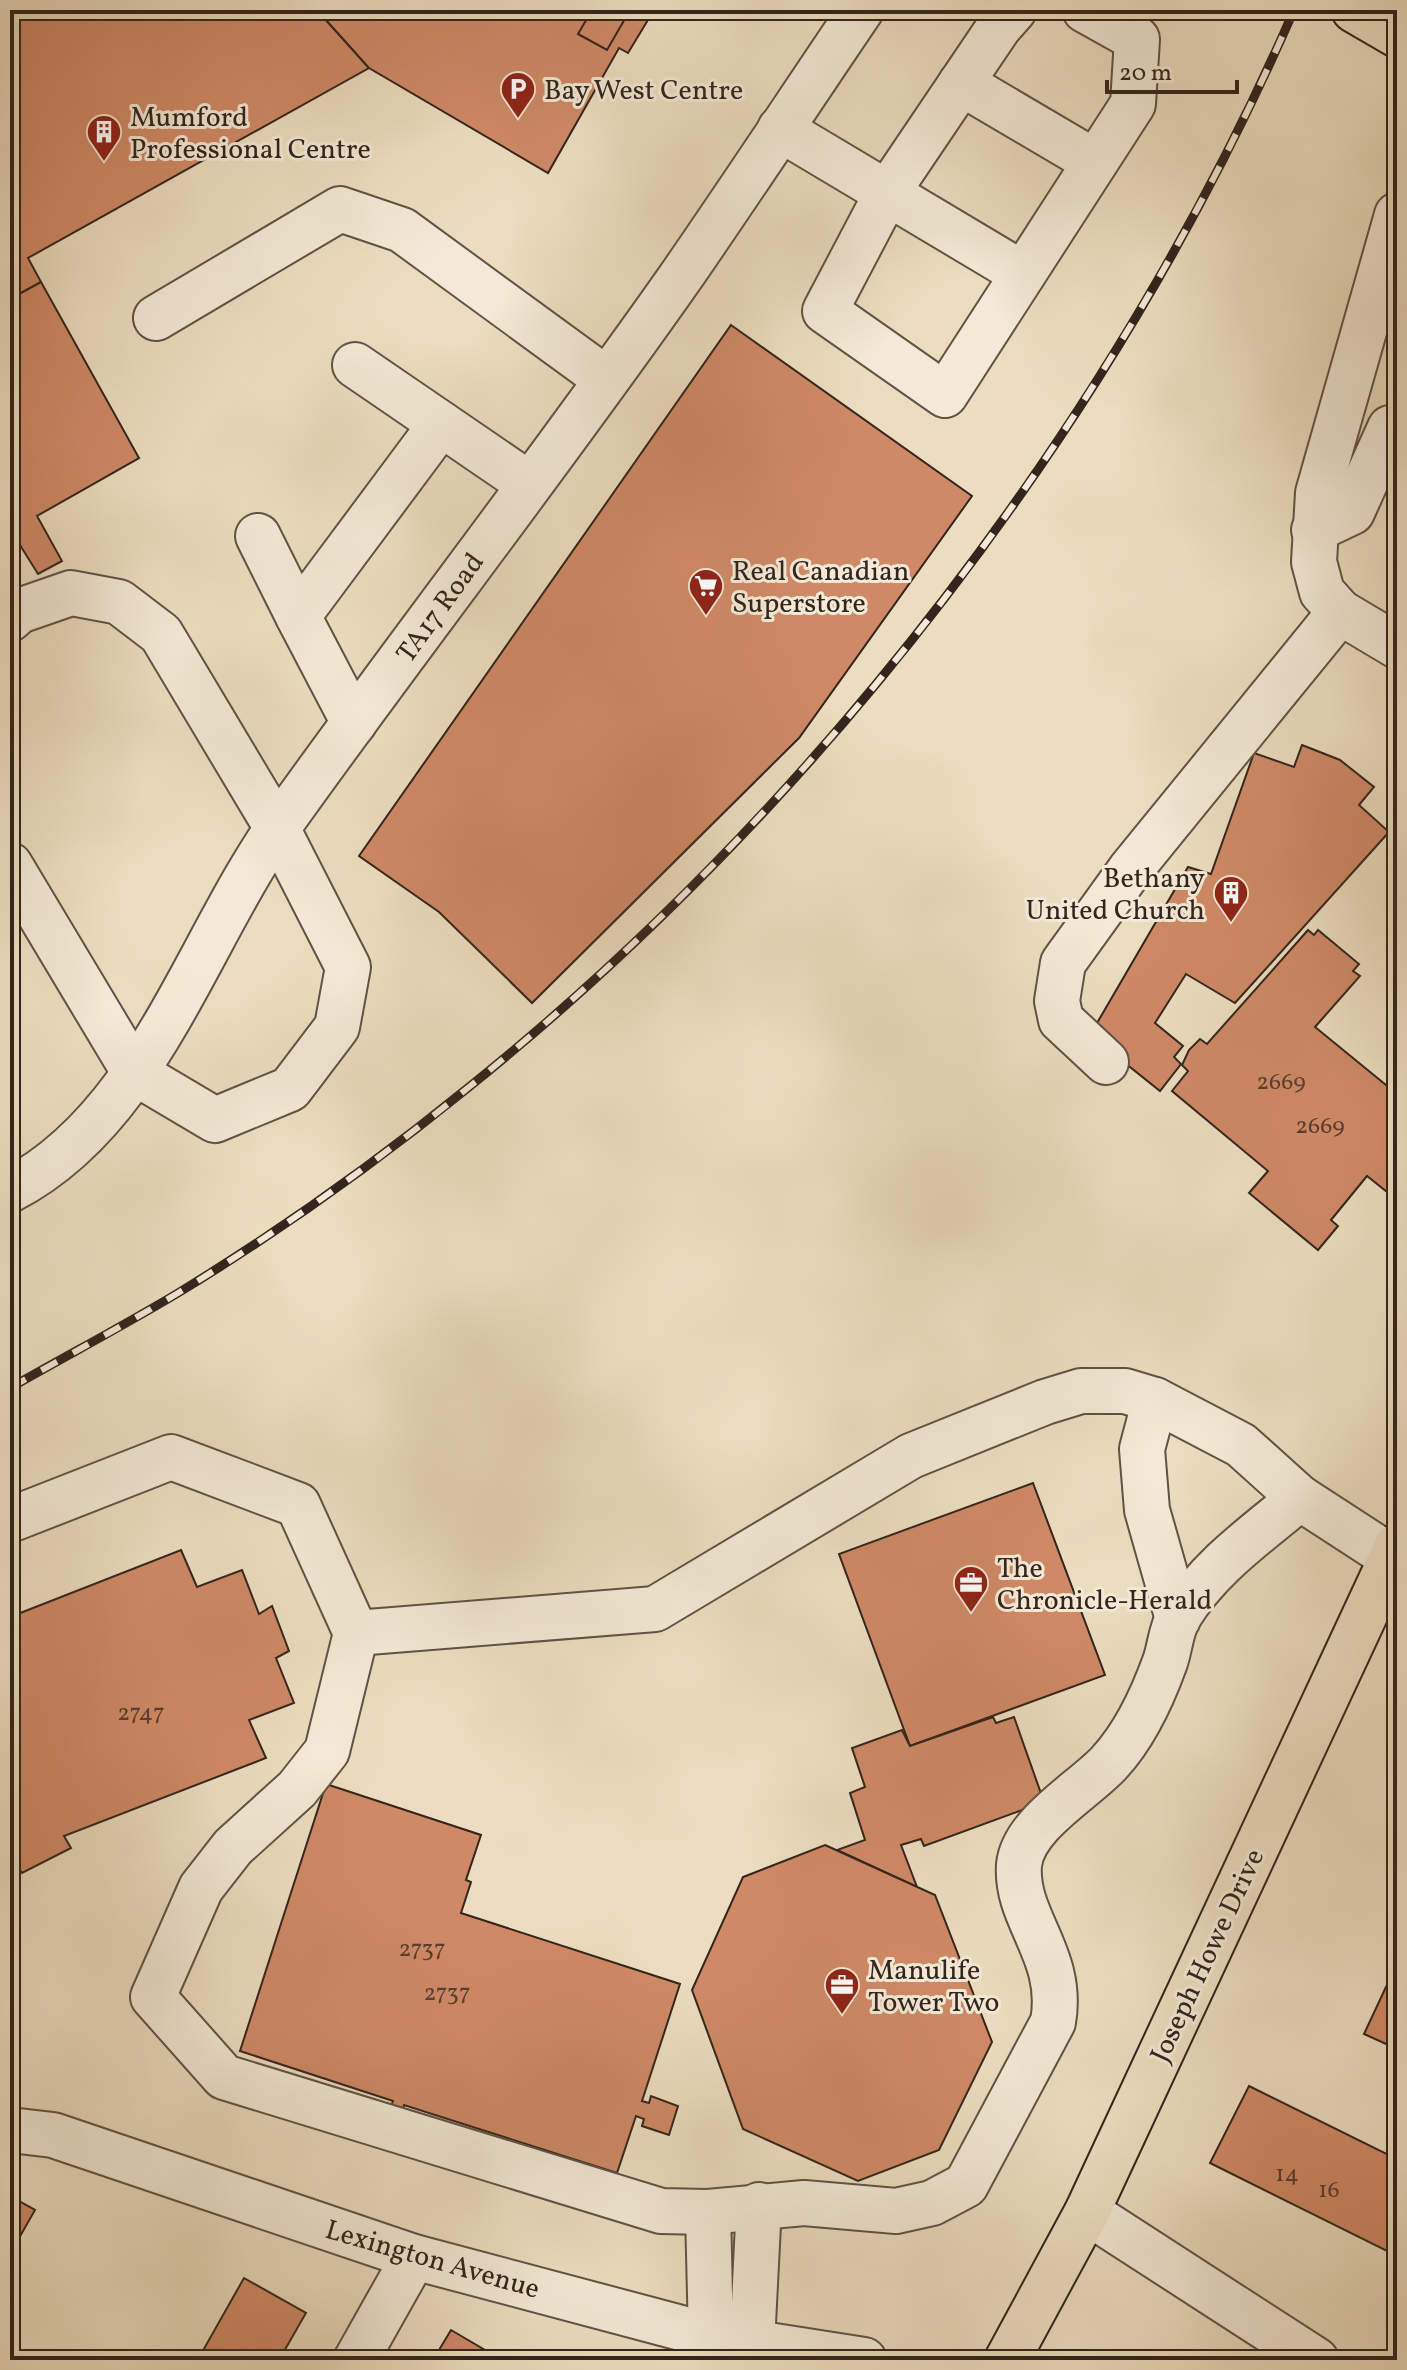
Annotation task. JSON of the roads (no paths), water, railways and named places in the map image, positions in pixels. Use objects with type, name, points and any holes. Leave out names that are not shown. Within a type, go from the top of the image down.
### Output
[{"type":"main road","points":[[1354,10],[1397,35]]},
{"type":"main road","name":"Joseph Howe Drive","points":[[1007,2360],[1087,2212],[1394,1552]]},
{"type":"street","name":"TA17 Road","points":[[15,1175],[46,1171],[101,1118],[134,1072],[277,828],[606,379],[861,10]]},
{"type":"street","points":[[1014,10],[887,193],[825,311],[945,395],[1133,104],[1137,39],[1085,10]]},
{"type":"street","points":[[961,83],[1095,162]]},
{"type":"street","points":[[780,129],[1023,274]]},
{"type":"street","points":[[156,318],[340,209],[402,230],[606,379]]},
{"type":"street","points":[[1397,215],[1318,493],[1314,530],[1314,562],[1322,592],[1340,612],[1397,646]]},
{"type":"street","points":[[355,365],[529,484]]},
{"type":"street","points":[[298,616],[441,424]]},
{"type":"street","points":[[1314,530],[1352,512],[1390,428]]},
{"type":"street","points":[[258,536],[354,723]]},
{"type":"street","points":[[10,619],[19,611],[71,593],[119,602],[161,634],[277,828],[348,967],[337,1027],[290,1089],[215,1120],[134,1072],[10,865]]},
{"type":"street","points":[[1106,1062],[1061,1020],[1057,1001],[1063,963],[1130,870],[1340,612]]},
{"type":"street","points":[[356,1633],[655,1609],[911,1456],[1045,1402],[1081,1391],[1125,1391],[1155,1400],[1241,1445],[1300,1498],[1394,1552]]},
{"type":"street","points":[[1155,1400],[1142,1449],[1147,1510],[1178,1619]]},
{"type":"street","points":[[10,1520],[171,1457],[298,1505],[356,1633],[327,1751],[297,1789],[233,1847],[201,1888],[153,1997],[224,2077],[661,2211],[708,2212],[804,2203],[896,2211],[932,2203],[966,2185],[1053,2022],[1058,1996],[1053,1970],[1023,1895],[1019,1865],[1029,1836],[1110,1762],[1140,1721],[1165,1663],[1178,1619],[1207,1577],[1300,1498]]},
{"type":"street","name":"Lexington Avenue","points":[[10,2130],[53,2135],[414,2257],[732,2339],[864,2360]]},
{"type":"street","points":[[732,2339],[759,2205]]},
{"type":"street","points":[[708,2212],[732,2339]]},
{"type":"street","points":[[1087,2212],[1316,2360]]},
{"type":"street","points":[[356,2360],[414,2257]]},
{"type":"railway","points":[[10,1388],[215,1270],[290,1221],[399,1142],[469,1087],[597,977],[720,858],[836,731],[945,597],[1046,457],[1139,312],[1221,163],[1294,10]]},
{"type":"place","name":"Bay West Centre","points":[[518,120]]},
{"type":"place","name":"Mumford Professional Centre","points":[[104,163]]},
{"type":"place","name":"Real Canadian Superstore","points":[[706,617]]},
{"type":"place","name":"Bethany United Church","points":[[1231,924]]},
{"type":"place","name":"The Chronicle-Herald","points":[[971,1614]]},
{"type":"place","name":"Manulife Tower Two","points":[[842,2016]]}]
